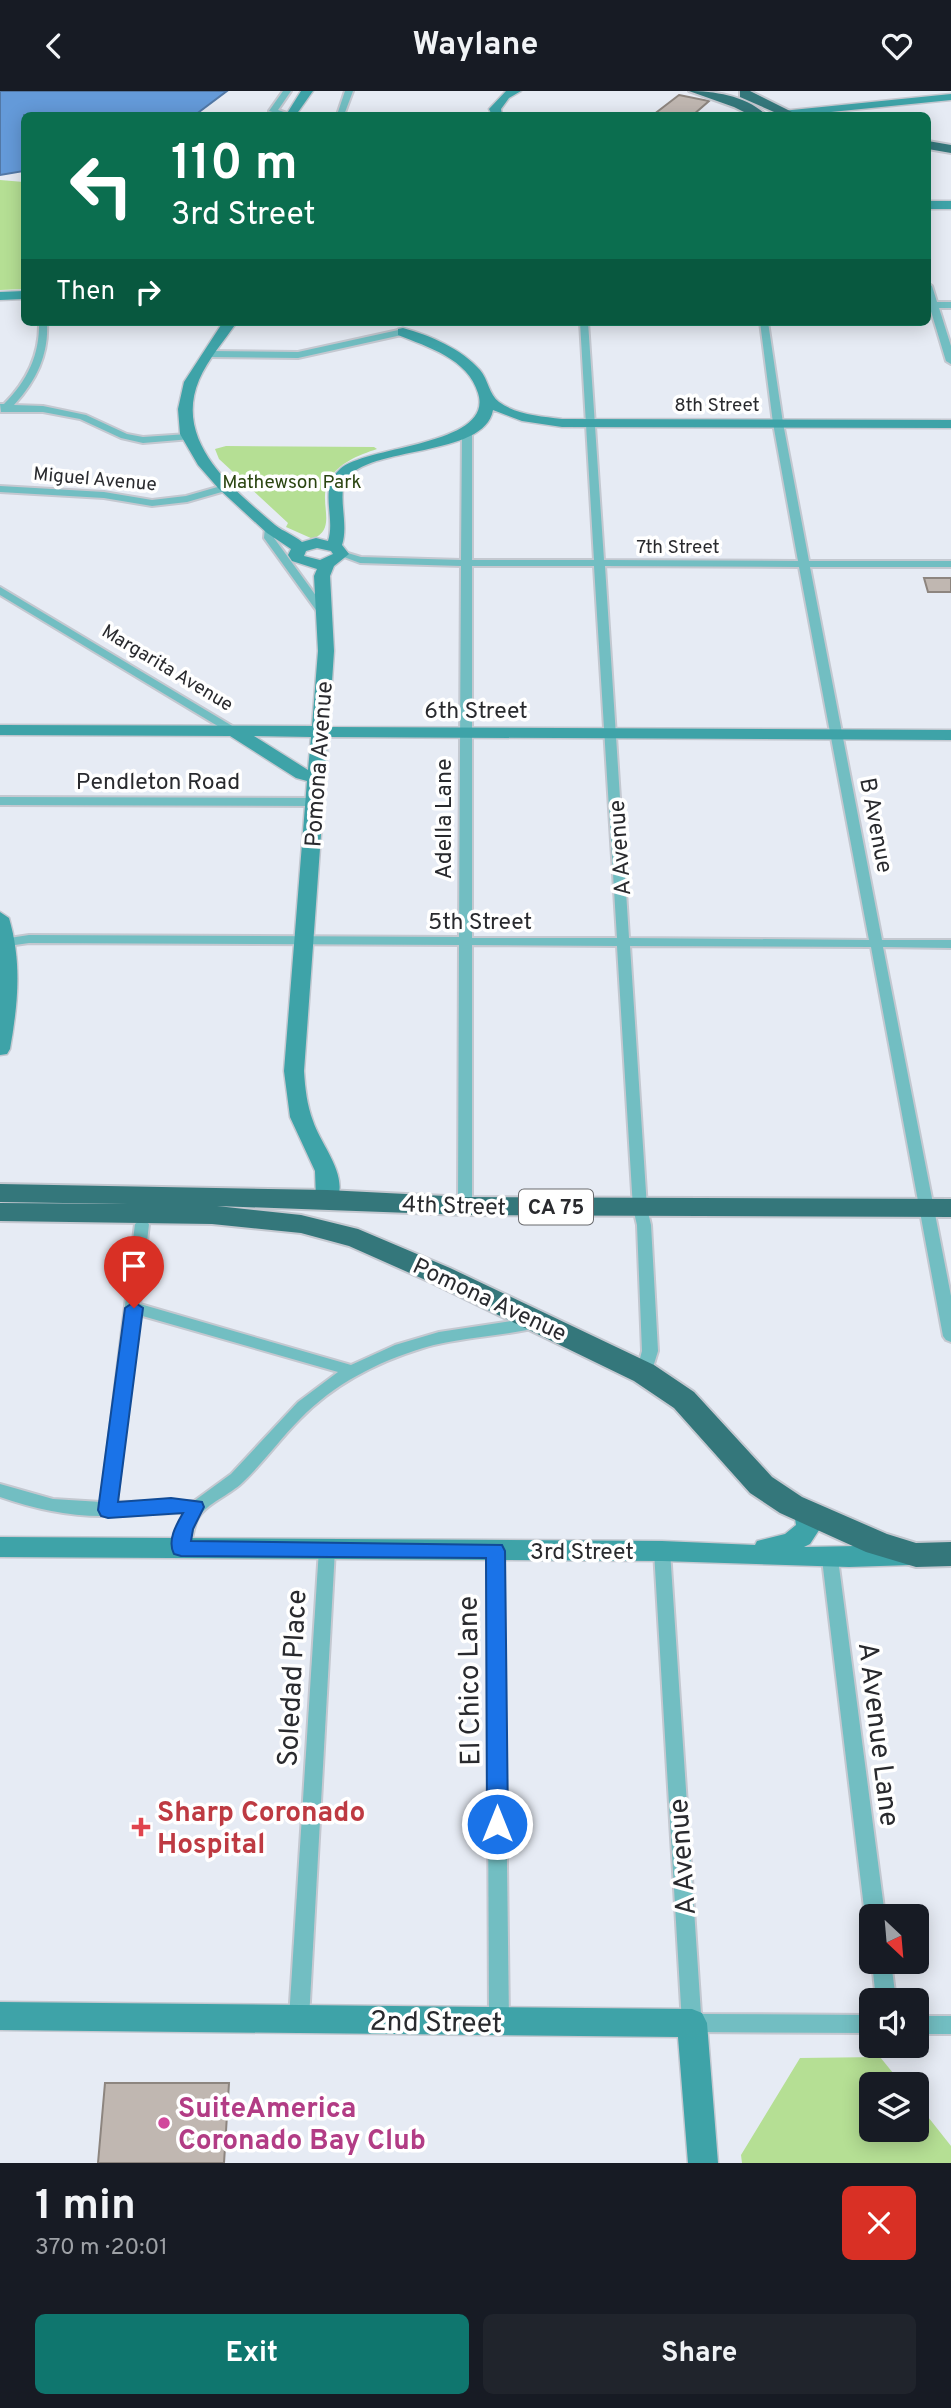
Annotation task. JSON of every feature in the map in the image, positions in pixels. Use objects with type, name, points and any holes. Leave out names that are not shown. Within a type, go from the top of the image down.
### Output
[{"type":"highway","points":[[696,91],[739,104],[754,112]]},
{"type":"highway","points":[[736,91],[752,94],[779,112]]},
{"type":"highway","points":[[931,146],[951,149]]},
{"type":"highway","points":[[931,156],[951,159]]},
{"type":"highway","name":"4th Street","points":[[0,1193],[327,1199],[465,1206],[939,1208]]},
{"type":"highway","name":"Pomona Avenue","points":[[0,1212],[212,1215],[301,1224],[358,1239],[644,1373],[697,1412],[761,1485],[806,1512],[877,1543],[916,1555]]},
{"type":"highway","name":"3rd Street","points":[[916,1555],[951,1555]]},
{"type":"street","points":[[278,112],[273,111],[287,91]]},
{"type":"street","points":[[293,112],[307,91]]},
{"type":"street","points":[[341,112],[349,91]]},
{"type":"street","points":[[496,112],[495,109],[505,96],[515,91]]},
{"type":"street","points":[[811,112],[951,97]]},
{"type":"street","points":[[931,205],[951,205]]},
{"type":"street","points":[[0,296],[21,295]]},
{"type":"street","points":[[931,305],[951,305]]},
{"type":"street","points":[[931,308],[951,361]]},
{"type":"street","points":[[2,409],[32,375],[43,351],[43,326]]},
{"type":"street","points":[[227,326],[188,389],[184,421],[188,437],[202,460],[270,528],[295,544],[333,557]]},
{"type":"street","points":[[209,354],[298,355],[403,332],[416,326]]},
{"type":"street","name":"A Avenue","points":[[584,326],[597,563],[625,942],[640,1208],[644,1226],[650,1351],[644,1373]]},
{"type":"street","name":"B Avenue","points":[[765,326],[778,423],[877,944],[939,1208],[951,1336]]},
{"type":"street","points":[[403,332],[441,348],[465,364],[482,380],[488,400],[480,422],[467,432]]},
{"type":"street","name":"8th Street","points":[[488,400],[499,409],[531,419],[589,423],[951,424]]},
{"type":"street","points":[[2,409],[43,409],[83,417],[124,436],[143,440],[188,437]]},
{"type":"street","name":"Pomona Avenue","points":[[327,1199],[330,1181],[327,1168],[306,1131],[295,1095],[294,1071],[326,651],[322,576],[333,557],[339,529],[335,487],[345,472],[375,456],[447,440],[467,432]]},
{"type":"street","name":"Adella Lane","points":[[465,1206],[464,733],[467,432]]},
{"type":"street","name":"Miguel Avenue","points":[[0,489],[104,495],[152,503],[187,499],[228,487]]},
{"type":"street","points":[[255,512],[309,550],[333,557]]},
{"type":"street","points":[[309,550],[325,534],[337,515]]},
{"type":"street","points":[[270,528],[267,536],[326,615]]},
{"type":"street","points":[[309,550],[326,615]]},
{"type":"street","name":"7th Street","points":[[333,557],[405,563],[951,564]]},
{"type":"street","name":"Margarita Avenue","points":[[0,590],[302,774],[316,777]]},
{"type":"street","name":"6th Street","points":[[0,730],[951,735]]},
{"type":"street","name":"Pendleton Road","points":[[0,801],[316,802]]},
{"type":"street","points":[[0,918],[8,942],[8,1004],[0,1049]]},
{"type":"street","name":"5th Street","points":[[8,942],[29,939],[951,944]]},
{"type":"street","points":[[108,1510],[142,1224]]},
{"type":"street","points":[[134,1308],[350,1370]]},
{"type":"street","points":[[181,1549],[184,1529],[195,1507],[236,1480],[312,1398],[350,1370],[388,1353],[434,1339],[516,1328],[539,1322]]},
{"type":"street","points":[[0,1490],[43,1504],[85,1511],[171,1505],[195,1507]]},
{"type":"street","name":"3rd Street","points":[[744,1553],[778,1546],[801,1537],[809,1527],[806,1512]]},
{"type":"street","name":"3rd Street","points":[[0,1547],[662,1551],[830,1559],[916,1555]]},
{"type":"street","name":"Soledad Place","points":[[299,2019],[327,1549]]},
{"type":"street","name":"El Chico Lane","points":[[495,1551],[499,2021]]},
{"type":"street","name":"A Avenue","points":[[662,1551],[703,2163]]},
{"type":"street","name":"A Avenue Lane","points":[[830,1559],[873,1904]]},
{"type":"street","name":"2nd Street","points":[[0,2016],[859,2024]]},
{"type":"street","points":[[929,2025],[951,2025]]},
{"type":"green space","points":[[0,180],[21,182],[21,289],[0,290]]},
{"type":"green space","name":"Mathewson Park","points":[[226,446],[377,449],[349,461],[332,475],[326,490],[326,522],[320,534],[313,539],[286,527],[288,523],[219,459],[215,449]]},
{"type":"green space","points":[[800,2058],[881,2058],[892,2072],[859,2072],[859,2142],[929,2142],[929,2118],[951,2146],[951,2163],[742,2163],[741,2155]]},
{"type":"water","points":[[0,91],[227,91],[199,112],[21,112],[21,172],[0,175]]},
{"type":"building","points":[[679,95],[709,101],[696,112],[657,112]]},
{"type":"building","points":[[924,578],[951,578],[951,592],[928,592]]},
{"type":"building","name":"SuiteAmerica Coronado Bay Club","points":[[105,2083],[229,2083],[224,2163],[98,2163]]},
{"type":"place","name":"Sharp Coronado Hospital","points":[[141,1827]]},
{"type":"place","name":"SuiteAmerica Coronado Bay Club","points":[[164,2123]]},
{"type":"route","points":[[134,1308],[108,1510],[171,1505],[195,1507],[184,1529],[181,1549],[495,1551],[497,1824]]}]
